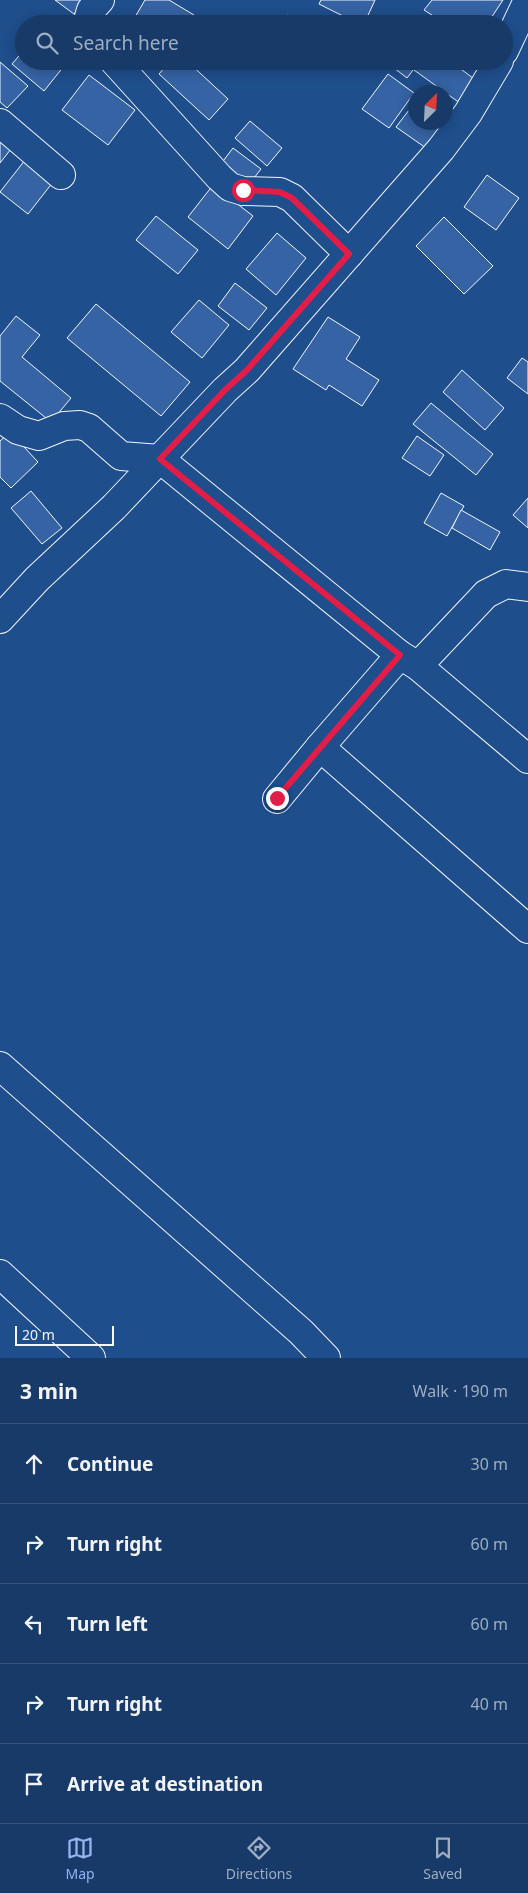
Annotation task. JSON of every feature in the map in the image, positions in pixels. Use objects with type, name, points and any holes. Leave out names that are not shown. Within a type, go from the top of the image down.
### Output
[{"type":"street","points":[[90,15],[91,10],[100,0]]},
{"type":"street","points":[[513,32],[528,0]]},
{"type":"street","points":[[122,70],[230,187],[243,190],[280,192],[292,198],[349,254]]},
{"type":"street","points":[[0,619],[37,579],[114,507],[225,390],[247,370],[441,149],[468,113],[494,70]]},
{"type":"street","points":[[0,124],[62,175]]},
{"type":"street","points":[[0,418],[18,430],[39,436],[64,426],[80,425],[89,428],[121,456],[160,459],[409,660],[528,759]]},
{"type":"street","points":[[277,798],[320,746],[409,660],[486,594],[506,584],[528,587]]},
{"type":"street","points":[[320,746],[528,929]]},
{"type":"street","points":[[0,1066],[301,1332],[326,1358]]},
{"type":"street","points":[[0,1274],[91,1358]]},
{"type":"building","points":[[55,0],[85,0],[74,14]]},
{"type":"building","points":[[145,0],[169,0],[194,15],[136,15]]},
{"type":"building","points":[[321,0],[375,0],[368,15],[341,15],[319,4]]},
{"type":"building","points":[[432,0],[503,0],[493,15],[432,15],[424,10]]},
{"type":"building","points":[[0,62],[28,86],[7,108],[0,102]]},
{"type":"building","points":[[19,70],[61,70],[44,91]]},
{"type":"building","points":[[162,70],[197,70],[228,99],[209,120],[159,74]]},
{"type":"building","points":[[397,70],[413,70],[407,78]]},
{"type":"building","points":[[414,70],[462,70],[481,84],[464,106],[453,98],[453,85],[435,85]]},
{"type":"building","points":[[388,74],[408,89],[408,101],[389,128],[362,109]]},
{"type":"building","points":[[89,75],[135,110],[108,145],[62,110]]},
{"type":"building","points":[[408,111],[408,130],[450,130],[433,153],[396,127]]},
{"type":"building","points":[[453,112],[459,117],[453,125]]},
{"type":"building","points":[[250,121],[282,148],[267,166],[235,138]]},
{"type":"building","points":[[0,140],[11,149],[0,163]]},
{"type":"building","points":[[233,148],[261,169],[247,187],[220,165]]},
{"type":"building","points":[[29,155],[57,177],[28,214],[0,192]]},
{"type":"building","points":[[487,175],[519,198],[496,230],[464,207]]},
{"type":"building","points":[[213,185],[253,216],[228,249],[188,217]]},
{"type":"building","points":[[156,216],[198,250],[178,274],[136,240]]},
{"type":"building","points":[[444,217],[493,266],[464,294],[416,246]]},
{"type":"building","points":[[277,233],[306,258],[276,295],[246,269]]},
{"type":"building","points":[[235,283],[267,308],[249,330],[218,306]]},
{"type":"building","points":[[199,300],[229,325],[202,358],[171,332]]},
{"type":"building","points":[[96,304],[190,382],[161,416],[67,338]]},
{"type":"building","points":[[16,316],[40,335],[22,357],[71,398],[51,422],[0,381],[0,336]]},
{"type":"building","points":[[328,317],[360,337],[346,359],[379,380],[362,406],[329,385],[326,390],[293,369]]},
{"type":"building","points":[[522,358],[528,362],[528,394],[507,378]]},
{"type":"building","points":[[462,370],[504,408],[485,430],[443,392]]},
{"type":"building","points":[[431,403],[493,454],[476,475],[413,424]]},
{"type":"building","points":[[10,432],[38,462],[11,488],[0,477],[0,441]]},
{"type":"building","points":[[417,436],[444,455],[430,476],[402,458]]},
{"type":"building","points":[[31,491],[62,528],[42,544],[11,508]]},
{"type":"building","points":[[441,493],[464,506],[447,536],[424,523]]},
{"type":"building","points":[[528,498],[528,528],[513,515]]},
{"type":"building","points":[[461,510],[500,532],[490,550],[452,528]]},
{"type":"route","points":[[243,190],[280,192],[292,198],[349,254],[247,370],[225,390],[160,459],[400,655],[277,798]]}]
